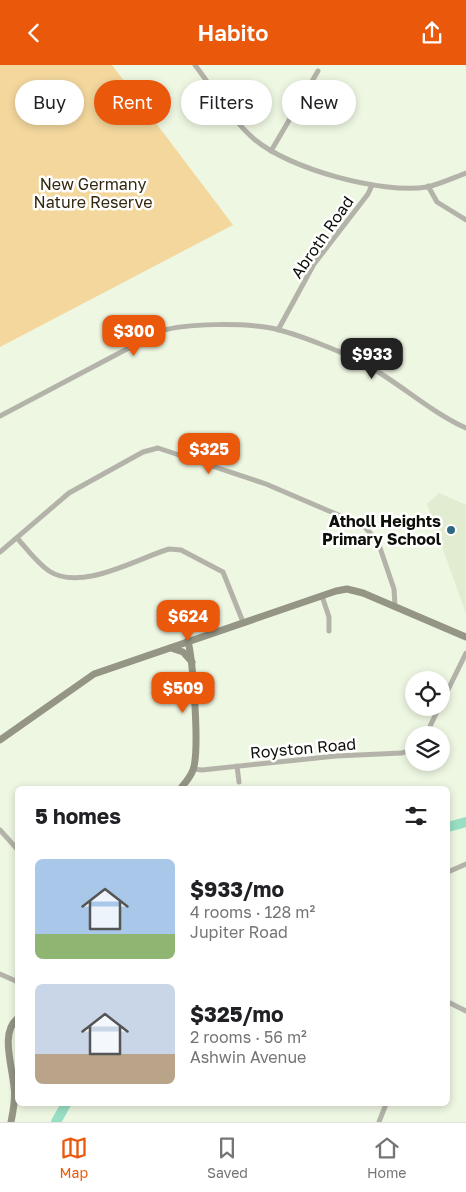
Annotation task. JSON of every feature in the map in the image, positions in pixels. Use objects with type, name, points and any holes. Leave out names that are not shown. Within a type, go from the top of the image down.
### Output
[{"type":"street","points":[[195,65],[240,125],[271,151],[298,164],[372,185],[405,188],[428,187],[466,173]]},
{"type":"street","points":[[271,151],[318,71]]},
{"type":"street","name":"Abroth Road","points":[[278,329],[314,264],[368,193],[372,185]]},
{"type":"street","points":[[428,187],[437,202],[466,220]]},
{"type":"street","points":[[0,416],[168,329],[207,326],[259,327],[278,329],[370,367],[440,415],[466,428]]},
{"type":"street","points":[[0,552],[69,493],[143,451],[158,448],[266,485],[364,527],[378,542],[394,589],[395,606]]},
{"type":"street","points":[[17,538],[47,570],[72,579],[89,577],[164,550],[178,549],[223,572],[243,622]]},
{"type":"street","points":[[0,740],[88,677],[341,589],[353,590],[395,606],[466,637]]},
{"type":"street","points":[[322,595],[329,617],[329,631]]},
{"type":"street","points":[[182,786],[193,769],[195,761],[192,663],[188,641]]},
{"type":"street","points":[[169,648],[183,652],[192,663]]},
{"type":"street","points":[[450,685],[466,653]]},
{"type":"street","name":"Royston Road","points":[[193,769],[237,767],[336,756],[405,752]]},
{"type":"street","points":[[237,767],[239,782]]},
{"type":"street","points":[[0,829],[15,846]]},
{"type":"street","points":[[450,871],[466,864]]},
{"type":"street","points":[[0,975],[15,980]]},
{"type":"street","points":[[450,1003],[466,1011]]},
{"type":"street","points":[[11,1122],[14,1088],[2,1037],[7,1025],[15,1021]]},
{"type":"street","points":[[379,1122],[385,1106]]},
{"type":"shaded area","name":"Atholl Heights Primary School","points":[[439,493],[466,505],[466,614],[427,504]]},
{"type":"green space","name":"New Germany Nature Reserve","points":[[0,65],[112,65],[123,80],[94,80],[94,125],[157,125],[233,225],[0,347]]},
{"type":"waterway","points":[[450,826],[466,822]]},
{"type":"waterway","points":[[56,1122],[65,1106]]},
{"type":"place","name":"Atholl Heights Primary School","points":[[451,530]]}]
